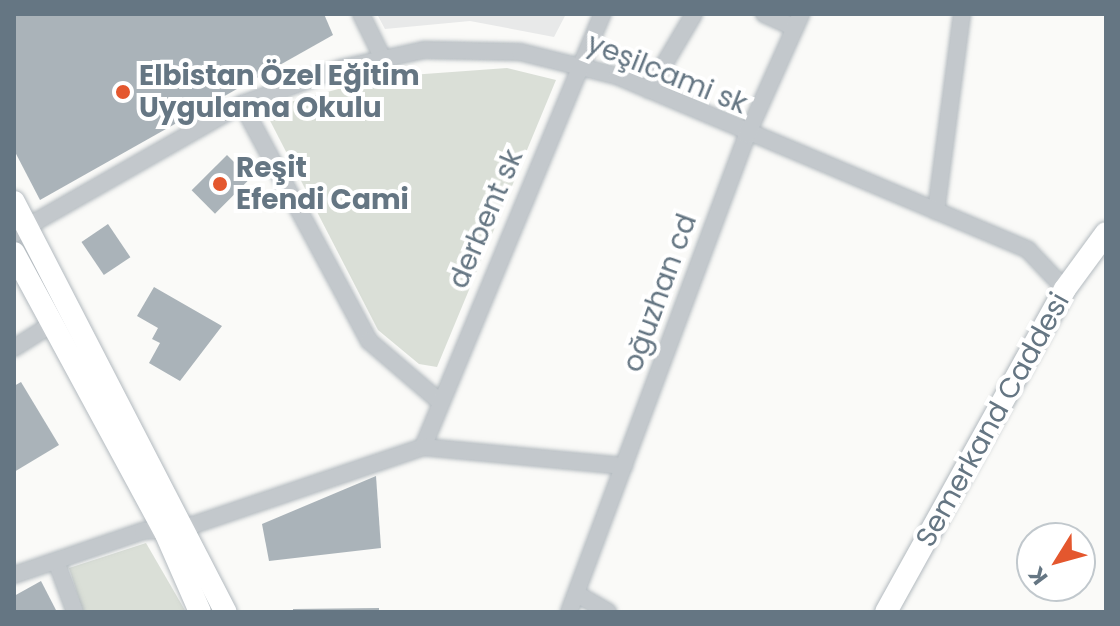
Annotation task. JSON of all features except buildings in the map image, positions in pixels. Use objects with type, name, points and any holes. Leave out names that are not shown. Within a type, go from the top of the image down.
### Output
[{"type":"street","points":[[361,14],[383,59]]},
{"type":"street","name":"derbent sk","points":[[423,447],[439,401],[602,14]]},
{"type":"street","points":[[649,90],[694,14]]},
{"type":"street","points":[[764,14],[798,21]]},
{"type":"street","points":[[936,211],[962,14]]},
{"type":"street","name":"oğuzhan cd","points":[[569,612],[747,135],[798,21]]},
{"type":"street","name":"yeşilcami sk","points":[[20,230],[242,104],[383,59],[424,50],[520,52],[580,64],[649,90],[747,135],[1028,250],[1065,289]]},
{"type":"street","points":[[242,104],[369,341],[439,401]]},
{"type":"street","points":[[14,202],[20,230],[187,527],[226,612]]},
{"type":"street","name":"Semerkand Caddesi","points":[[886,612],[1065,289],[1106,233]]},
{"type":"street","points":[[14,253],[163,529],[200,612]]},
{"type":"street","points":[[14,348],[52,324]]},
{"type":"street","points":[[14,575],[163,529],[187,527],[423,447],[624,466]]},
{"type":"street","points":[[56,561],[75,612]]},
{"type":"street","points":[[577,594],[608,612]]},
{"type":"shaded area","points":[[377,14],[566,14],[554,37],[470,21],[385,29]]},
{"type":"shaded area","points":[[507,68],[556,80],[437,367],[419,364],[378,330],[264,109],[383,77]]},
{"type":"shaded area","points":[[146,543],[186,612],[83,612],[69,568]]},
{"type":"place","name":"Elbistan Özel Eğitim Uygulama Okulu","points":[[123,92]]},
{"type":"place","name":"Reşit Efendi Cami","points":[[220,184]]}]
